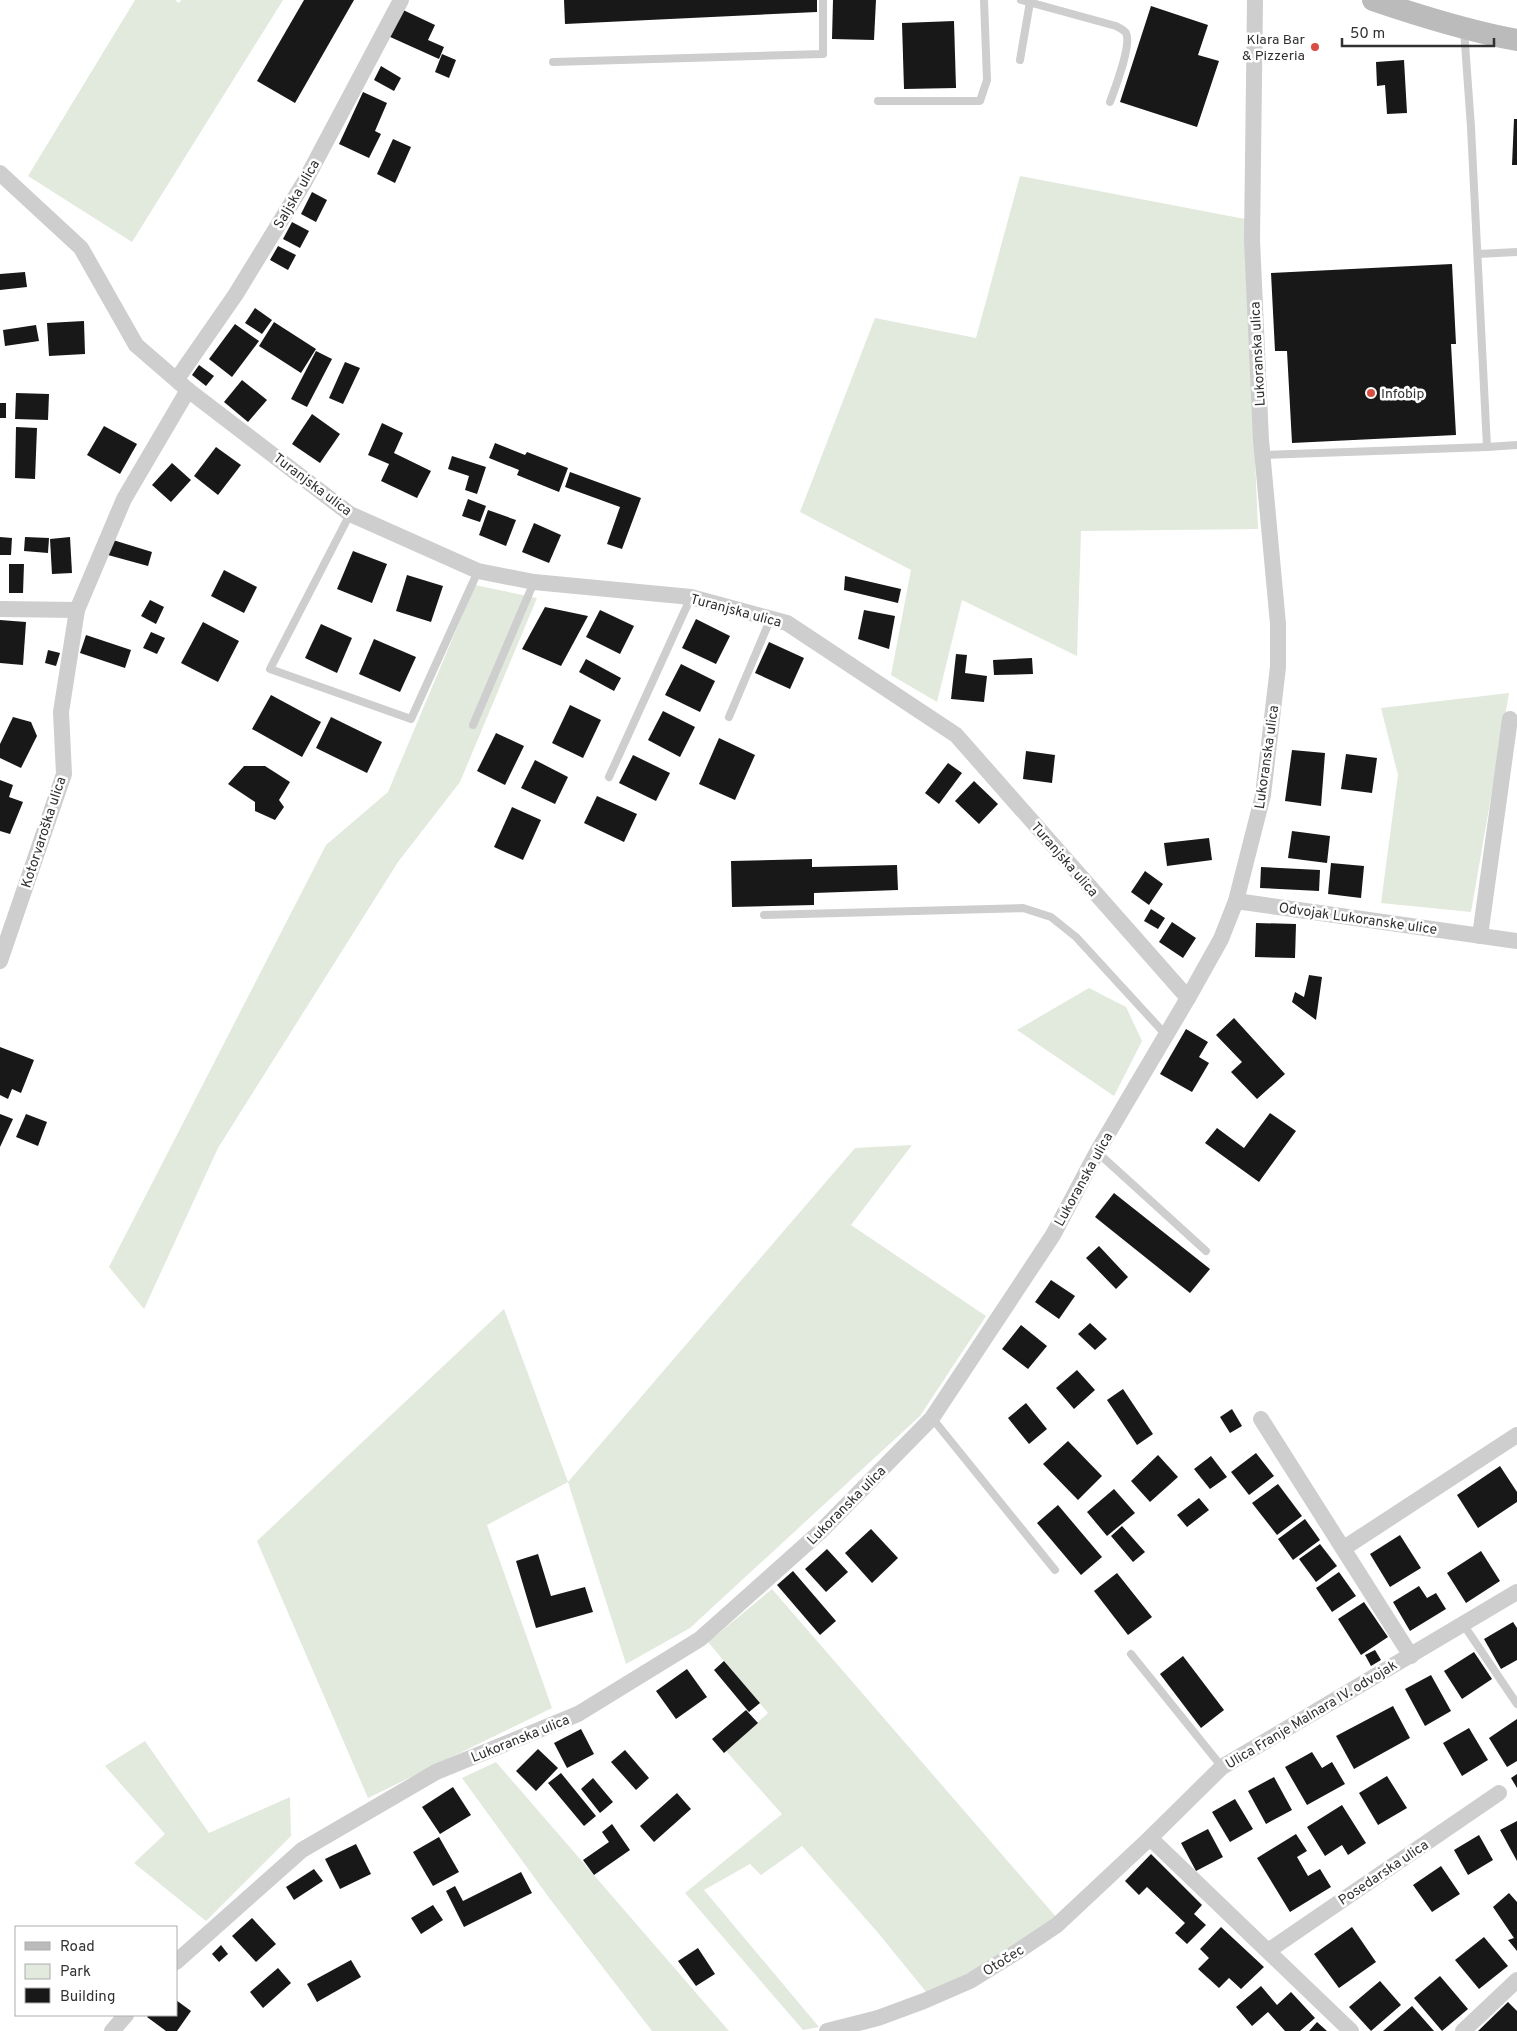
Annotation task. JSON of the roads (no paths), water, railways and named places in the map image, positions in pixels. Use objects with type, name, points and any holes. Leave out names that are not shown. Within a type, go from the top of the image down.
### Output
[{"type":"street","name":"Saljska ulica","points":[[183,384],[305,181],[401,0]]},
{"type":"street","name":"Lukoranska ulica","points":[[178,1960],[302,1850],[436,1772],[578,1714],[700,1639],[821,1531],[932,1418],[1052,1235],[1097,1152],[1221,939],[1236,901],[1263,796],[1278,667],[1278,624],[1262,455],[1252,240],[1255,0]]},
{"type":"street","points":[[1373,0],[1464,28],[1517,40]]},
{"type":"street","name":"Turanjska ulica","points":[[0,173],[81,248],[136,345],[350,514],[478,570],[534,582],[691,597],[770,620],[787,623],[956,735],[1188,998]]},
{"type":"street","points":[[0,609],[76,610],[124,499],[183,384]]},
{"type":"street","name":"Kotorvaroška ulica","points":[[0,961],[64,774],[61,712],[76,610]]},
{"type":"street","points":[[1480,936],[1510,719]]},
{"type":"street","name":"Odvojak Lukoranske ulice","points":[[1236,901],[1517,941]]},
{"type":"street","name":"Ulica Franje Malnara IV. odvojak","points":[[1261,1419],[1411,1656]]},
{"type":"street","points":[[1344,1548],[1517,1434]]},
{"type":"street","name":"Ulica Franje Malnara IV. odvojak","points":[[1150,1838],[1222,1766],[1517,1592]]},
{"type":"street","name":"Posedarska ulica","points":[[1268,1951],[1499,1793]]},
{"type":"street","points":[[1150,1838],[1351,2031]]},
{"type":"street","name":"Otočec","points":[[827,2031],[878,2018],[970,1981],[1057,1925],[1150,1838]]},
{"type":"street","points":[[1463,2031],[1517,1980]]},
{"type":"street","points":[[112,2031],[125,2016]]},
{"type":"lane","points":[[553,62],[824,54],[823,0]]},
{"type":"lane","points":[[878,101],[980,101],[987,80],[984,0]]},
{"type":"lane","points":[[1022,0],[1116,26],[1125,31],[1128,38],[1126,50],[1110,102]]},
{"type":"lane","points":[[1020,60],[1030,2]]},
{"type":"lane","points":[[1464,28],[1478,254],[1487,446]]},
{"type":"lane","points":[[1478,254],[1517,252]]},
{"type":"lane","points":[[1262,455],[1517,445]]},
{"type":"lane","points":[[350,514],[270,670],[411,719],[478,570]]},
{"type":"lane","points":[[474,725],[534,582]]},
{"type":"lane","points":[[609,777],[691,597]]},
{"type":"lane","points":[[729,716],[770,620]]},
{"type":"lane","points":[[764,915],[1023,908],[1051,917],[1076,937],[1166,1035]]},
{"type":"lane","points":[[1097,1152],[1206,1251]]},
{"type":"lane","points":[[932,1418],[1055,1570]]},
{"type":"lane","points":[[1462,1624],[1517,1704]]},
{"type":"lane","points":[[1130,1654],[1222,1766]]},
{"type":"place","name":"Klara Bar & Pizzeria","points":[[1315,47]]},
{"type":"place","name":"Infobip","points":[[1371,393]]}]
